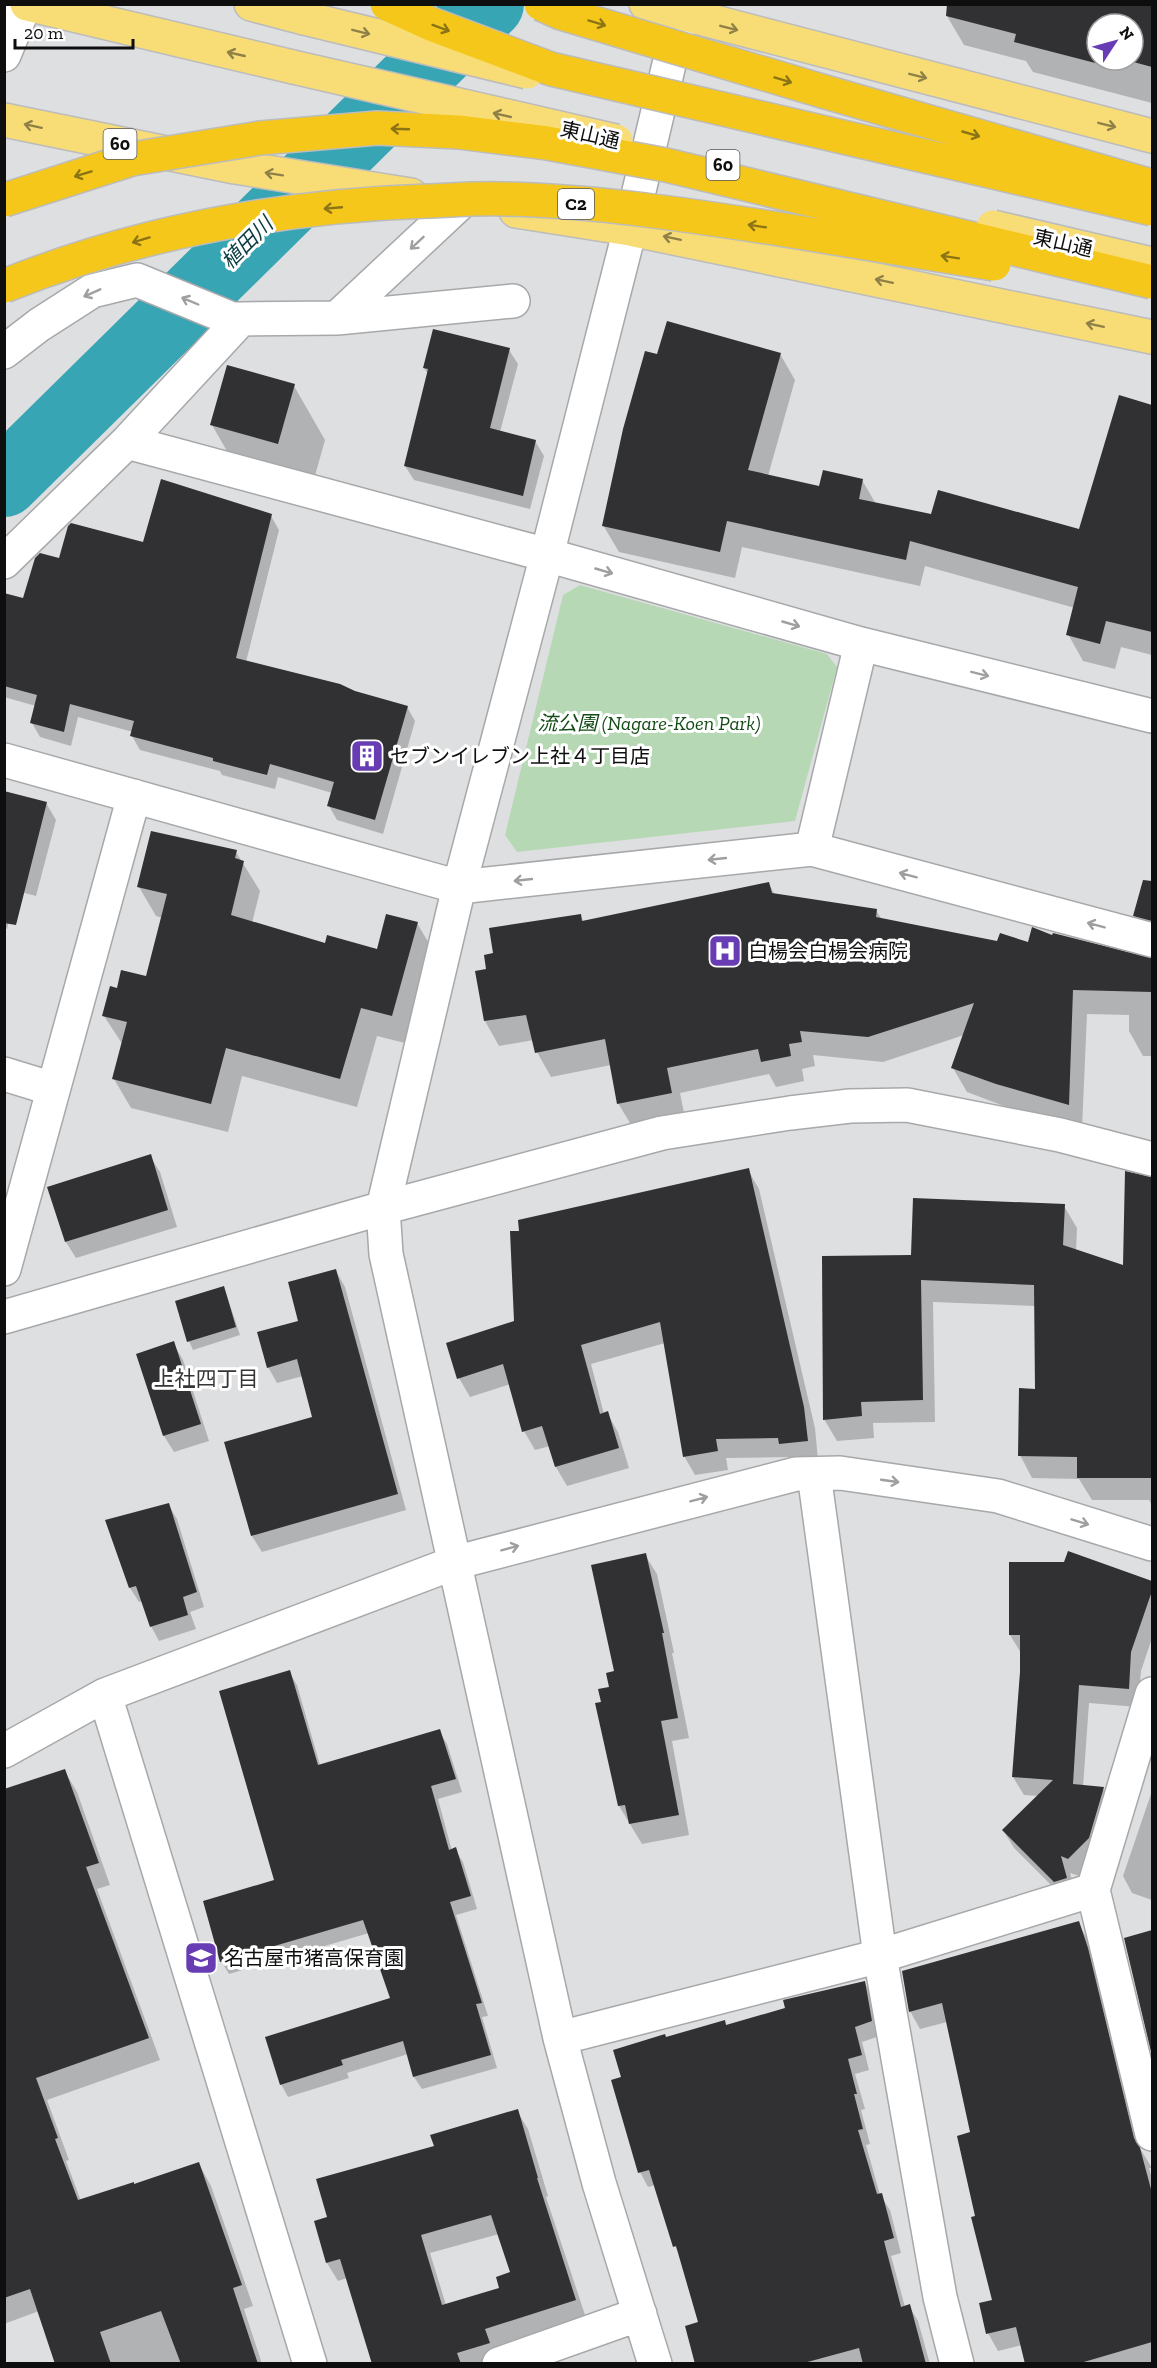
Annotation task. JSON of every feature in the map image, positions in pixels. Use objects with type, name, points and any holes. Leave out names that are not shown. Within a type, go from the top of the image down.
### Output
[{"type":"highway","points":[[387,4],[431,24],[551,69],[1152,208]]},
{"type":"highway","points":[[541,4],[561,13],[822,91],[1152,186]]},
{"type":"highway","points":[[4,200],[132,159],[260,138],[377,128],[458,132],[547,144],[666,165],[1152,282]]},
{"type":"highway","name":"C2","points":[[4,286],[41,271],[161,234],[262,215],[388,203],[503,199],[607,206],[707,218],[1152,290]]},
{"type":"main road","name":"東山通","points":[[26,4],[1152,264]]},
{"type":"main road","name":"東山通","points":[[251,4],[1152,224]]},
{"type":"main road","points":[[666,8],[1152,136]]},
{"type":"main road","name":"60","points":[[4,120],[235,167],[630,229],[1152,337]]},
{"type":"street","points":[[4,55],[26,4]]},
{"type":"street","points":[[655,2364],[599,2182],[560,2038],[386,1254],[383,1208],[459,887],[630,229],[666,8]]},
{"type":"street","points":[[337,318],[458,202]]},
{"type":"street","points":[[4,352],[39,325],[92,291],[137,280],[236,319],[337,318],[513,301]]},
{"type":"street","points":[[4,562],[127,442],[236,319]]},
{"type":"street","points":[[127,442],[547,555],[861,644],[1152,716]]},
{"type":"street","points":[[812,849],[861,644]]},
{"type":"street","points":[[4,760],[459,887],[812,849],[1152,940]]},
{"type":"street","points":[[4,1269],[134,796]]},
{"type":"street","points":[[4,1074],[52,1089]]},
{"type":"street","points":[[4,1317],[383,1208],[662,1132],[850,1106],[907,1105],[1060,1135],[1152,1159]]},
{"type":"street","points":[[4,1751],[105,1695],[454,1563],[796,1474],[840,1473],[998,1496],[1152,1544]]},
{"type":"street","points":[[813,1474],[880,1956],[940,2297],[957,2364]]},
{"type":"street","points":[[1152,1694],[1093,1890],[1152,2134]]},
{"type":"street","points":[[105,1695],[310,2364]]},
{"type":"street","points":[[560,2038],[880,1956],[1093,1890]]},
{"type":"street","points":[[499,2364],[640,2314]]},
{"type":"green space","name":"流公園 (Nagare-Koen Park)","points":[[580,585],[827,654],[837,667],[795,821],[517,852],[505,835],[563,595]]},
{"type":"building","points":[[947,4],[1152,4],[1152,67],[1145,65],[1145,12],[1085,12],[1085,60],[1014,42],[1016,34],[946,16]]},
{"type":"building","points":[[667,321],[781,353],[748,470],[819,486],[823,470],[863,479],[859,499],[931,514],[938,490],[1079,529],[1119,395],[1152,405],[1152,632],[1106,621],[1100,644],[1066,635],[1078,587],[910,541],[906,560],[727,521],[720,552],[602,526],[623,429],[645,351],[657,354]]},
{"type":"building","points":[[433,329],[510,348],[490,428],[536,440],[523,496],[404,466],[428,369],[423,368]]},
{"type":"building","points":[[227,365],[295,384],[278,444],[210,425]]},
{"type":"building","points":[[161,479],[272,514],[236,658],[340,684],[355,691],[408,706],[375,820],[327,806],[334,782],[270,764],[267,775],[130,736],[134,721],[70,704],[64,732],[30,723],[37,695],[4,686],[4,593],[23,598],[35,558],[40,553],[59,558],[68,526],[71,523],[143,542]]},
{"type":"building","points":[[4,791],[47,802],[16,925],[4,923]]},
{"type":"building","points":[[151,831],[237,850],[235,858],[244,861],[231,915],[325,943],[327,935],[377,949],[386,914],[418,922],[392,1016],[361,1008],[340,1079],[226,1048],[211,1104],[112,1079],[127,1022],[102,1016],[110,986],[117,988],[121,970],[146,976],[167,894],[137,887]]},
{"type":"building","points":[[1143,880],[1152,881],[1152,921],[1133,916]]},
{"type":"building","points":[[769,882],[772,893],[877,909],[876,917],[997,941],[1000,933],[1028,942],[1032,927],[1052,935],[1053,933],[1152,958],[1152,992],[1073,990],[1069,1105],[996,1084],[951,1068],[974,1003],[868,1037],[800,1031],[802,1042],[789,1044],[791,1056],[761,1062],[758,1049],[667,1068],[672,1093],[617,1104],[605,1039],[535,1053],[526,1015],[484,1021],[475,971],[486,969],[484,955],[493,953],[489,928],[581,914],[582,921]]},
{"type":"building","points":[[151,1154],[168,1210],[65,1242],[47,1187]]},
{"type":"building","points":[[749,1168],[804,1407],[808,1441],[779,1444],[778,1438],[716,1439],[718,1451],[683,1457],[660,1322],[581,1345],[600,1414],[608,1411],[619,1448],[555,1467],[542,1426],[522,1432],[503,1364],[457,1379],[446,1343],[514,1321],[510,1231],[519,1231],[518,1220]]},
{"type":"building","points":[[1125,1171],[1152,1177],[1152,1478],[1077,1478],[1077,1457],[1018,1456],[1019,1388],[1035,1389],[1034,1285],[921,1280],[923,1400],[861,1402],[862,1416],[823,1420],[822,1256],[911,1255],[913,1198],[1065,1204],[1063,1245],[1123,1265]]},
{"type":"building","points":[[336,1269],[398,1494],[251,1536],[224,1442],[312,1417],[297,1359],[267,1368],[257,1332],[298,1321],[288,1282]]},
{"type":"building","points":[[224,1286],[236,1327],[187,1342],[175,1301]]},
{"type":"building","points":[[174,1341],[201,1424],[163,1436],[136,1354]]},
{"type":"building","points":[[169,1503],[197,1592],[183,1597],[188,1615],[150,1627],[136,1586],[129,1588],[105,1520]]},
{"type":"building","points":[[1068,1551],[1152,1581],[1152,1591],[1131,1652],[1129,1689],[1079,1685],[1073,1784],[1104,1787],[1089,1838],[1068,1859],[1061,1856],[1067,1878],[1054,1882],[1002,1830],[1053,1780],[1012,1777],[1020,1672],[1020,1635],[1009,1635],[1009,1562],[1064,1562]]},
{"type":"building","points":[[646,1553],[664,1633],[662,1633],[678,1718],[661,1721],[679,1815],[629,1824],[625,1805],[618,1806],[595,1703],[601,1702],[598,1689],[609,1687],[606,1673],[614,1671],[591,1565]]},
{"type":"building","points":[[290,1670],[318,1765],[440,1729],[456,1779],[431,1786],[449,1850],[456,1847],[471,1896],[450,1902],[482,2003],[476,2004],[491,2055],[413,2077],[403,2041],[341,2060],[343,2065],[280,2085],[265,2037],[390,1998],[363,1920],[220,1962],[203,1901],[274,1880],[219,1691]]},
{"type":"building","points":[[65,1769],[99,1863],[86,1867],[149,2038],[36,2078],[58,2138],[55,2139],[78,2200],[199,2162],[242,2285],[233,2288],[258,2364],[181,2364],[161,2311],[100,2332],[111,2364],[55,2364],[30,2289],[4,2298],[4,1789]]},
{"type":"building","points":[[1079,1921],[1088,1948],[1134,2138],[1140,2148],[1152,2193],[1152,2342],[1077,2364],[1025,2364],[1016,2327],[986,2334],[979,2303],[992,2300],[971,2217],[975,2216],[957,2136],[970,2132],[942,2003],[909,2012],[902,1971]]},
{"type":"building","points":[[1152,1930],[1152,2056],[1124,1938]]},
{"type":"building","points":[[865,1981],[872,2021],[855,2027],[862,2055],[848,2059],[863,2129],[858,2130],[877,2194],[882,2193],[894,2238],[884,2241],[901,2307],[910,2304],[926,2364],[863,2364],[859,2348],[800,2364],[695,2364],[685,2326],[698,2322],[676,2246],[673,2247],[649,2170],[638,2173],[611,2080],[621,2077],[613,2050],[665,2034],[666,2037],[725,2020],[726,2025],[785,2008],[783,2000]]},
{"type":"building","points":[[518,2109],[537,2178],[576,2300],[485,2329],[490,2343],[457,2353],[461,2364],[372,2364],[340,2259],[326,2263],[314,2221],[327,2217],[316,2179],[434,2146],[430,2135]],"holes":[[[491,2215],[510,2272],[496,2277],[499,2288],[442,2305],[421,2235]]]},
{"type":"waterway","name":"植田川","points":[[4,482],[489,4]]},
{"type":"place","name":"セブンイレブン上社４丁目店","points":[[367,756]]},
{"type":"place","name":"白楊会白楊会病院","points":[[725,951]]},
{"type":"place","name":"名古屋市猪高保育園","points":[[201,1958]]},
{"type":"district","name":"上社四丁目","points":[[206,1379]]}]
